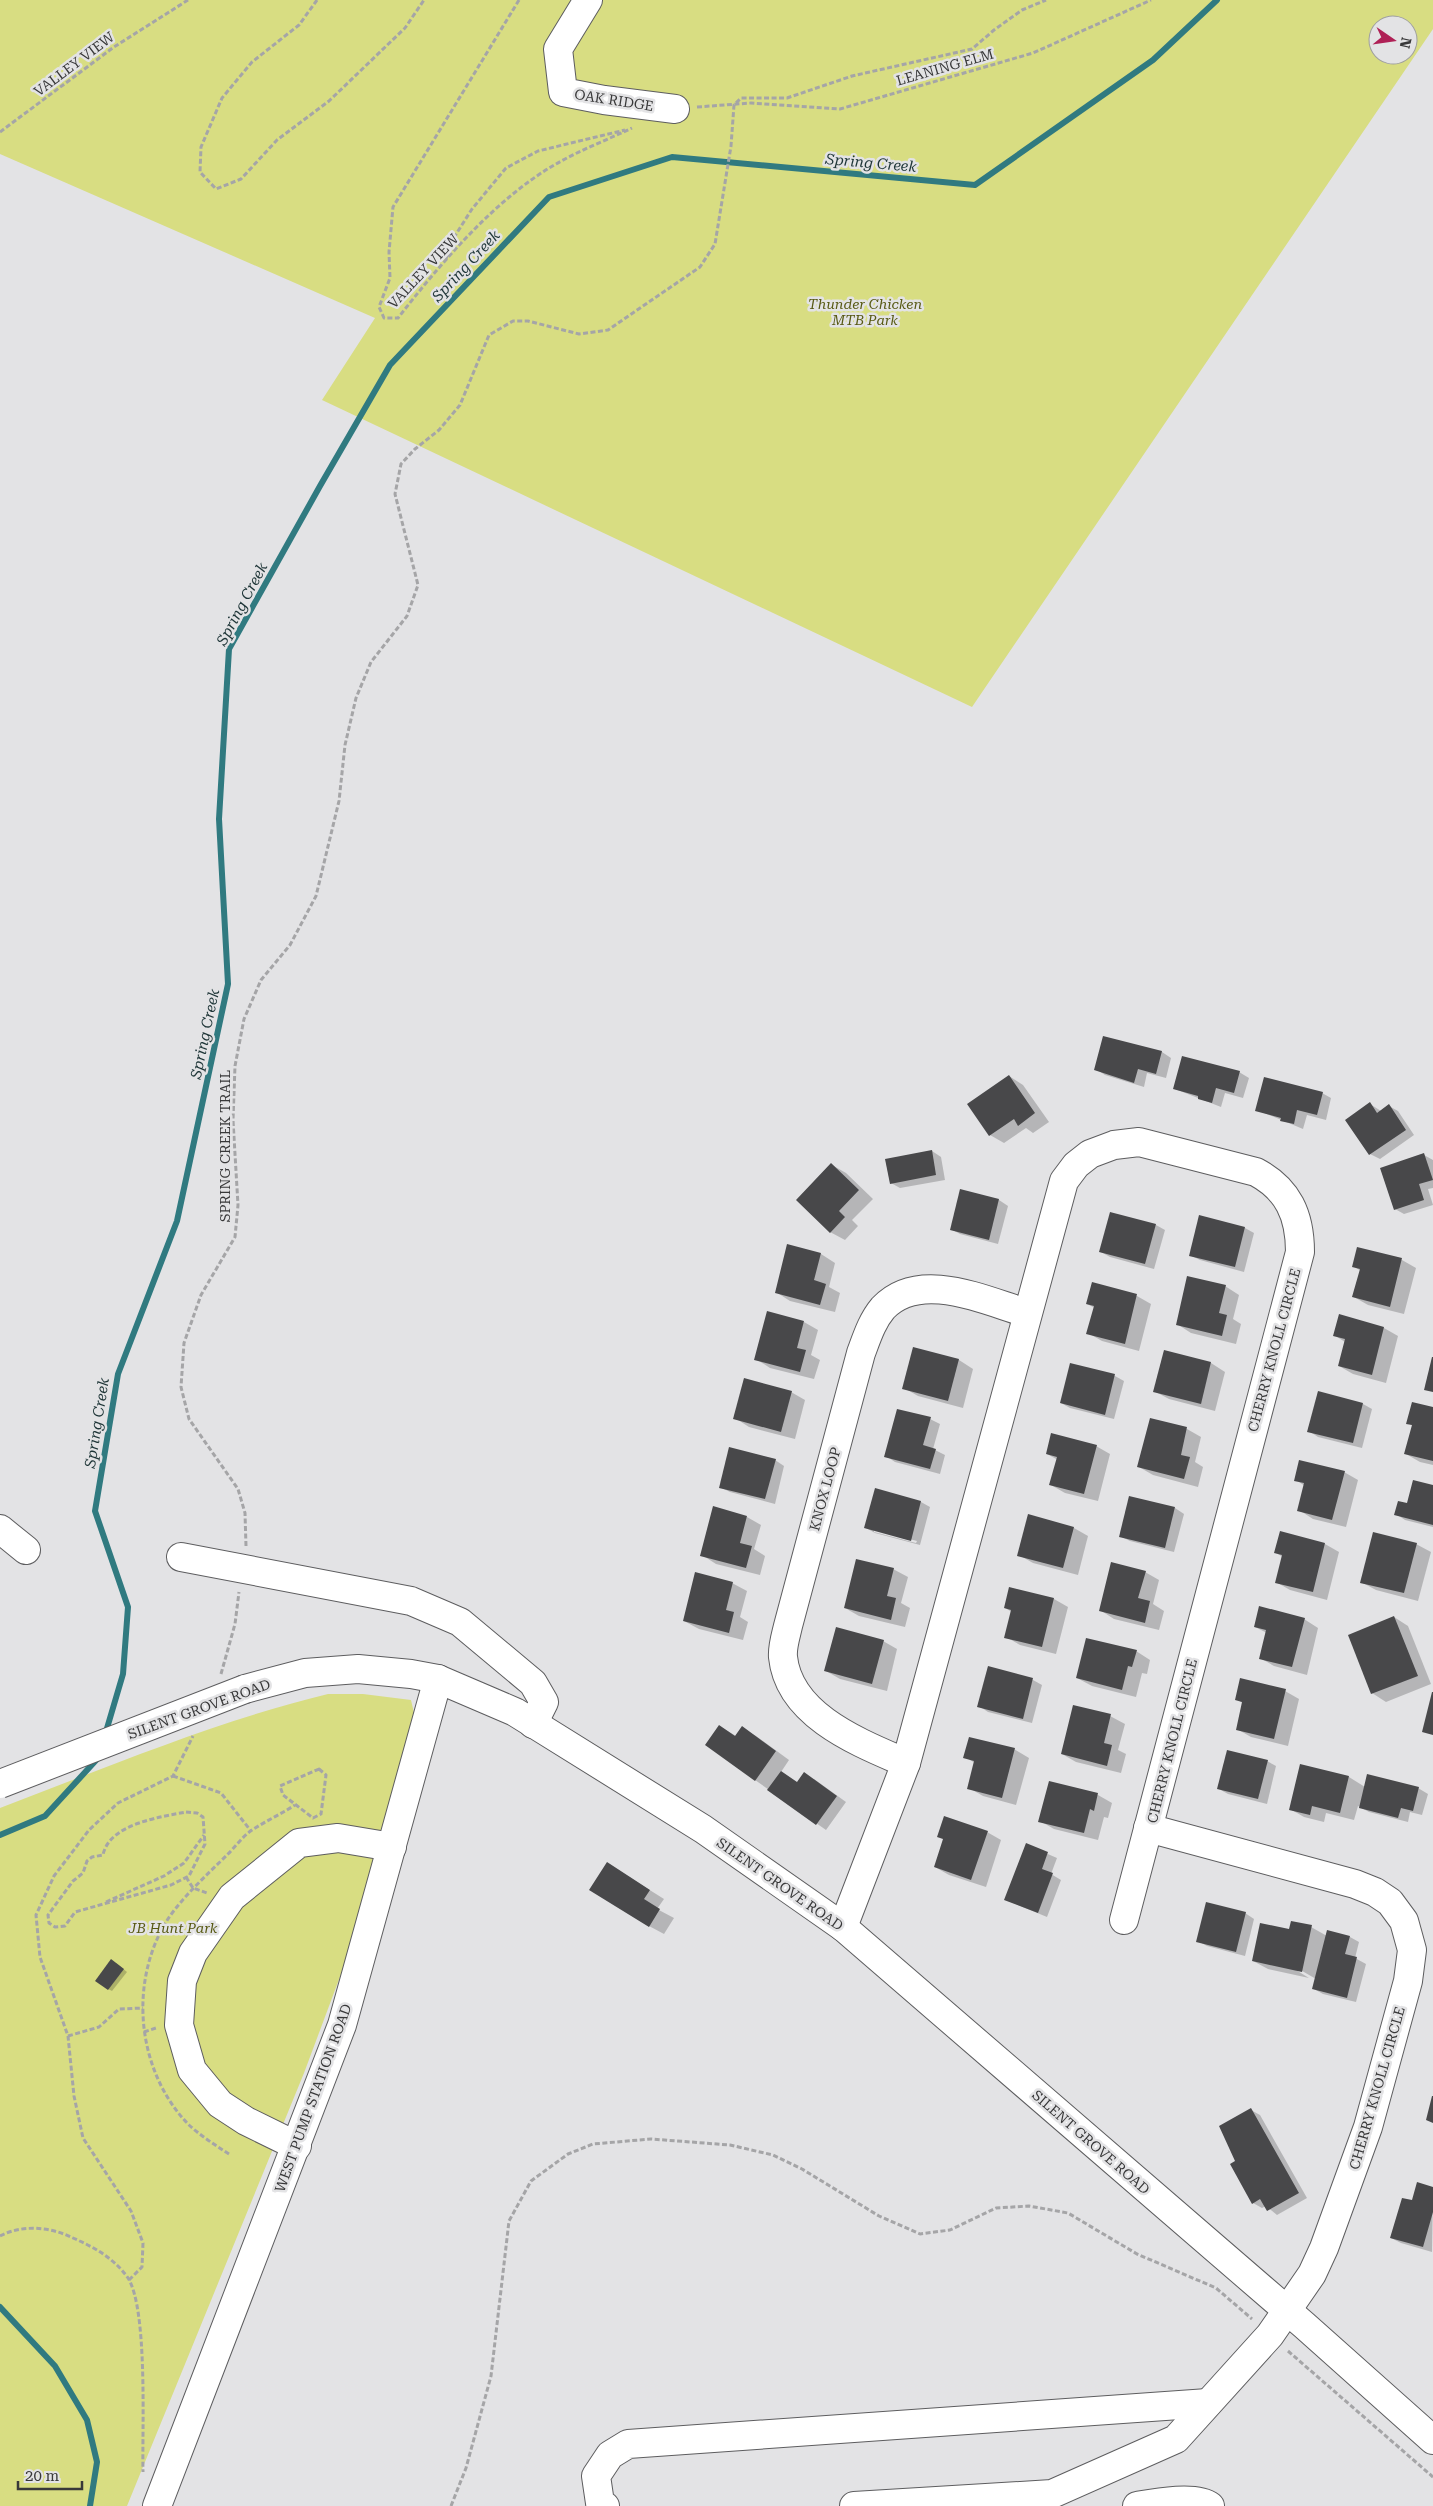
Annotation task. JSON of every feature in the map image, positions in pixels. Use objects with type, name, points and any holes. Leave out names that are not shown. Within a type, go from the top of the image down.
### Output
[{"type":"street","name":"OAK RIDGE","points":[[588,0],[558,49],[563,92],[604,100],[675,109]]},
{"type":"street","name":"CHERRY KNOLL CIRCLE","points":[[843,1927],[906,1763],[1064,1181],[1076,1165],[1090,1154],[1114,1145],[1140,1142],[1256,1172],[1272,1181],[1293,1210],[1300,1232],[1300,1252],[1148,1828],[1355,1884],[1376,1892],[1390,1902],[1404,1921],[1412,1950],[1408,1981],[1368,2127],[1324,2248],[1312,2274],[1287,2311],[1176,2439],[1052,2494],[854,2506]]},
{"type":"street","name":"KNOX LOOP","points":[[906,1763],[870,1747],[829,1724],[808,1706],[790,1681],[783,1656],[788,1626],[861,1353],[870,1328],[884,1308],[911,1292],[930,1288],[954,1292],[1027,1313]]},
{"type":"street","points":[[0,1529],[26,1550]]},
{"type":"street","points":[[181,1557],[411,1601],[460,1622],[533,1683],[544,1702],[533,1724]]},
{"type":"street","name":"SILENT GROVE ROAD","points":[[0,1784],[245,1689],[305,1673],[358,1669],[411,1674],[438,1679],[514,1712],[703,1829],[843,1927],[1287,2311],[1433,2440]]},
{"type":"street","name":"WEST PUMP STATION ROAD","points":[[157,2506],[342,2025],[438,1679]]},
{"type":"street","points":[[1124,1920],[1148,1828]]},
{"type":"street","points":[[296,2146],[246,2121],[220,2104],[192,2070],[179,2025],[182,1981],[193,1952],[232,1897],[299,1843],[338,1838],[392,1847]]},
{"type":"street","points":[[605,2506],[600,2503],[596,2476],[610,2455],[628,2444],[1208,2403]]},
{"type":"street","points":[[1138,2506],[1205,2502],[1210,2506]]},
{"type":"path","name":"VALLEY VIEW","points":[[0,132],[114,47],[188,0]]},
{"type":"path","points":[[317,0],[299,25],[252,62],[222,98],[201,147],[200,172],[216,189],[241,179],[277,140],[329,101],[405,28],[424,0]]},
{"type":"path","name":"VALLEY VIEW","points":[[445,262],[453,239],[472,209],[506,168],[538,151],[633,128],[556,164],[510,195],[445,262],[398,318],[384,318],[379,307],[390,278],[389,252],[393,207],[519,0]]},
{"type":"path","points":[[675,109],[734,105],[740,98],[749,97],[787,98],[852,76],[972,49],[1022,10],[1046,0]]},
{"type":"path","name":"LEANING ELM","points":[[734,105],[751,103],[840,109],[1033,53],[1151,0]]},
{"type":"path","name":"SPRING CREEK TRAIL","points":[[220,1678],[235,1624],[246,1546],[245,1512],[238,1488],[190,1419],[181,1387],[184,1343],[201,1295],[235,1237],[238,1205],[233,1120],[235,1075],[244,1019],[261,980],[290,944],[316,896],[339,801],[345,744],[356,698],[371,662],[407,616],[418,585],[395,494],[401,464],[415,449],[439,430],[460,405],[489,335],[513,321],[528,321],[580,334],[608,330],[700,266],[715,244],[731,146],[734,105]]},
{"type":"path","points":[[129,2280],[142,2267],[143,2243],[131,2211],[83,2138],[74,2096],[68,2036],[40,1957],[36,1915],[54,1876],[89,1830],[118,1802],[173,1776],[197,1727]]},
{"type":"path","points":[[314,1770],[323,1771],[326,1781],[321,1809],[318,1816],[309,1816],[282,1795],[280,1786],[314,1770]]},
{"type":"path","points":[[173,1776],[221,1793],[251,1831]]},
{"type":"path","points":[[186,1812],[198,1813],[202,1818],[205,1844],[189,1876],[186,1877],[171,1885],[75,1912],[64,1926],[55,1927],[49,1923],[48,1916],[73,1881],[83,1873],[87,1861],[92,1857],[104,1855],[105,1846],[114,1835],[141,1822],[186,1812]]},
{"type":"path","points":[[101,1905],[164,1876],[184,1863],[204,1834]]},
{"type":"path","points":[[186,1877],[193,1888]]},
{"type":"path","points":[[68,2036],[100,2027],[120,2010],[143,2008]]},
{"type":"path","points":[[451,2506],[466,2468],[491,2376],[509,2220],[531,2181],[568,2154],[593,2144],[651,2139],[730,2145],[773,2155],[802,2169],[879,2216],[920,2234],[950,2230],[996,2208],[1029,2206],[1068,2213],[1137,2254],[1216,2288],[1241,2309]]},
{"type":"path","points":[[0,2236],[32,2227],[61,2232],[96,2248],[119,2267],[129,2280],[141,2328],[143,2475]]},
{"type":"path","points":[[1291,2354],[1433,2477]]},
{"type":"green space","name":"Thunder Chicken MTB Park","points":[[0,0],[1433,0],[1433,29],[1418,51],[1418,15],[1368,15],[1368,65],[1409,65],[972,707],[322,400],[375,318],[0,154]]},
{"type":"green space","name":"JB Hunt Park","points":[[328,1694],[363,1694],[411,1700],[418,1730],[390,1843],[304,2073],[127,2506],[0,2506],[0,1808],[203,1731],[245,1717]]},
{"type":"building","points":[[1103,1036],[1162,1051],[1156,1074],[1138,1069],[1134,1083],[1094,1070]]},
{"type":"building","points":[[1182,1056],[1240,1071],[1234,1093],[1216,1088],[1212,1103],[1198,1099],[1198,1096],[1173,1089]]},
{"type":"building","points":[[1009,1075],[1035,1113],[1018,1126],[1014,1119],[989,1136],[967,1104]]},
{"type":"building","points":[[1264,1077],[1323,1092],[1317,1115],[1297,1110],[1294,1124],[1280,1121],[1281,1118],[1255,1111]]},
{"type":"building","points":[[1370,1102],[1377,1113],[1389,1104],[1406,1130],[1369,1155],[1345,1120]]},
{"type":"building","points":[[932,1150],[936,1175],[890,1184],[885,1159]]},
{"type":"building","points":[[1424,1153],[1433,1180],[1419,1184],[1424,1200],[1394,1210],[1380,1168]]},
{"type":"building","points":[[831,1163],[859,1190],[839,1211],[845,1217],[830,1233],[796,1200]]},
{"type":"building","points":[[960,1189],[999,1199],[989,1240],[950,1230]]},
{"type":"building","points":[[1110,1212],[1156,1224],[1145,1264],[1099,1252]]},
{"type":"building","points":[[1199,1215],[1245,1227],[1235,1267],[1189,1256]]},
{"type":"building","points":[[787,1244],[821,1253],[814,1280],[826,1284],[820,1305],[775,1293]]},
{"type":"building","points":[[1357,1247],[1402,1258],[1390,1307],[1352,1297],[1360,1269],[1352,1267]]},
{"type":"building","points":[[1187,1276],[1226,1285],[1219,1313],[1227,1315],[1222,1336],[1176,1325]]},
{"type":"building","points":[[1092,1282],[1137,1294],[1125,1344],[1086,1334],[1094,1306],[1086,1304]]},
{"type":"building","points":[[767,1311],[804,1321],[797,1348],[806,1350],[800,1372],[754,1360]]},
{"type":"building","points":[[1339,1314],[1384,1327],[1372,1375],[1338,1366],[1345,1339],[1333,1336]]},
{"type":"building","points":[[913,1347],[959,1359],[948,1401],[902,1389]]},
{"type":"building","points":[[1164,1350],[1211,1362],[1201,1404],[1153,1392]]},
{"type":"building","points":[[1433,1357],[1433,1392],[1424,1390]]},
{"type":"building","points":[[1070,1363],[1115,1374],[1105,1415],[1060,1403]]},
{"type":"building","points":[[744,1378],[792,1391],[781,1432],[733,1419]]},
{"type":"building","points":[[1318,1391],[1363,1403],[1353,1443],[1307,1432]]},
{"type":"building","points":[[1412,1402],[1433,1407],[1433,1461],[1404,1454],[1412,1425],[1406,1424]]},
{"type":"building","points":[[897,1409],[931,1417],[923,1445],[936,1449],[930,1469],[884,1457]]},
{"type":"building","points":[[1150,1418],[1187,1427],[1181,1455],[1190,1457],[1184,1479],[1137,1467]]},
{"type":"building","points":[[1051,1433],[1097,1445],[1084,1494],[1049,1485],[1057,1457],[1046,1454]]},
{"type":"building","points":[[729,1447],[776,1459],[765,1499],[719,1488]]},
{"type":"building","points":[[1299,1460],[1345,1471],[1332,1520],[1297,1511],[1304,1483],[1294,1481]]},
{"type":"building","points":[[1413,1480],[1433,1485],[1433,1525],[1394,1515],[1398,1501],[1407,1503]]},
{"type":"building","points":[[875,1488],[921,1501],[911,1541],[864,1528]]},
{"type":"building","points":[[1129,1496],[1175,1507],[1165,1548],[1119,1537]]},
{"type":"building","points":[[713,1506],[747,1516],[740,1543],[752,1546],[746,1568],[700,1556]]},
{"type":"building","points":[[1028,1514],[1074,1527],[1063,1568],[1017,1556]]},
{"type":"building","points":[[1280,1531],[1325,1543],[1313,1592],[1275,1583],[1282,1555],[1274,1553]]},
{"type":"building","points":[[1373,1532],[1417,1543],[1404,1593],[1360,1583]]},
{"type":"building","points":[[856,1559],[894,1568],[887,1596],[896,1598],[891,1620],[844,1608]]},
{"type":"building","points":[[1111,1562],[1146,1571],[1138,1598],[1150,1601],[1145,1623],[1099,1611]]},
{"type":"building","points":[[695,1572],[733,1582],[726,1610],[734,1612],[729,1633],[683,1621]]},
{"type":"building","points":[[1009,1587],[1054,1598],[1042,1647],[1004,1638],[1011,1610],[1004,1608]]},
{"type":"building","points":[[1259,1606],[1305,1618],[1292,1667],[1259,1659],[1266,1630],[1254,1627]]},
{"type":"building","points":[[1394,1616],[1418,1676],[1371,1694],[1348,1635]]},
{"type":"building","points":[[836,1627],[884,1640],[872,1684],[824,1671]]},
{"type":"building","points":[[1086,1638],[1137,1650],[1132,1667],[1128,1666],[1122,1690],[1076,1678]]},
{"type":"building","points":[[988,1666],[1033,1678],[1023,1719],[977,1707]]},
{"type":"building","points":[[1240,1678],[1286,1689],[1274,1739],[1236,1730],[1242,1702],[1235,1700]]},
{"type":"building","points":[[1433,1692],[1433,1735],[1422,1732]]},
{"type":"building","points":[[1073,1705],[1111,1714],[1104,1743],[1112,1745],[1107,1766],[1061,1754]]},
{"type":"building","points":[[719,1725],[735,1736],[742,1726],[776,1751],[755,1781],[705,1745]]},
{"type":"building","points":[[969,1737],[1015,1748],[1002,1798],[967,1789],[974,1761],[963,1758]]},
{"type":"building","points":[[1227,1750],[1268,1760],[1258,1799],[1217,1789]]},
{"type":"building","points":[[1300,1764],[1349,1776],[1340,1813],[1312,1806],[1310,1815],[1289,1810]]},
{"type":"building","points":[[781,1771],[797,1782],[804,1772],[837,1796],[816,1825],[767,1790]]},
{"type":"building","points":[[1367,1774],[1419,1787],[1413,1811],[1401,1808],[1398,1818],[1359,1808]]},
{"type":"building","points":[[1049,1781],[1098,1793],[1094,1811],[1090,1809],[1084,1833],[1038,1822]]},
{"type":"building","points":[[944,1816],[988,1831],[971,1880],[934,1867],[943,1839],[937,1837]]},
{"type":"building","points":[[1026,1843],[1048,1852],[1042,1869],[1053,1873],[1038,1913],[1004,1900]]},
{"type":"building","points":[[607,1862],[650,1890],[644,1899],[660,1909],[649,1927],[589,1890]]},
{"type":"building","points":[[1206,1902],[1246,1912],[1236,1952],[1196,1942]]},
{"type":"building","points":[[1291,1921],[1312,1925],[1302,1972],[1252,1961],[1260,1923],[1289,1929]]},
{"type":"building","points":[[1327,1930],[1350,1936],[1345,1954],[1357,1957],[1347,1998],[1312,1989]]},
{"type":"building","points":[[111,1959],[124,1969],[108,1990],[95,1981]]},
{"type":"building","points":[[1433,2096],[1433,2123],[1426,2120]]},
{"type":"building","points":[[1251,2108],[1299,2193],[1267,2211],[1260,2199],[1252,2204],[1230,2164],[1235,2161],[1219,2126]]},
{"type":"building","points":[[1417,2182],[1433,2187],[1433,2212],[1423,2247],[1390,2238],[1402,2198],[1412,2200]]},
{"type":"waterway","name":"Spring Creek","points":[[105,1735],[123,1674],[128,1607],[95,1511],[118,1374],[177,1221],[228,984],[219,819],[229,649],[390,365],[549,197],[672,157],[975,185],[1153,60],[1217,0]]},
{"type":"waterway","name":"Spring Creek","points":[[0,1835],[45,1816],[99,1757]]},
{"type":"waterway","name":"Spring Creek","points":[[0,2307],[55,2366],[87,2420],[97,2462],[90,2506]]}]
